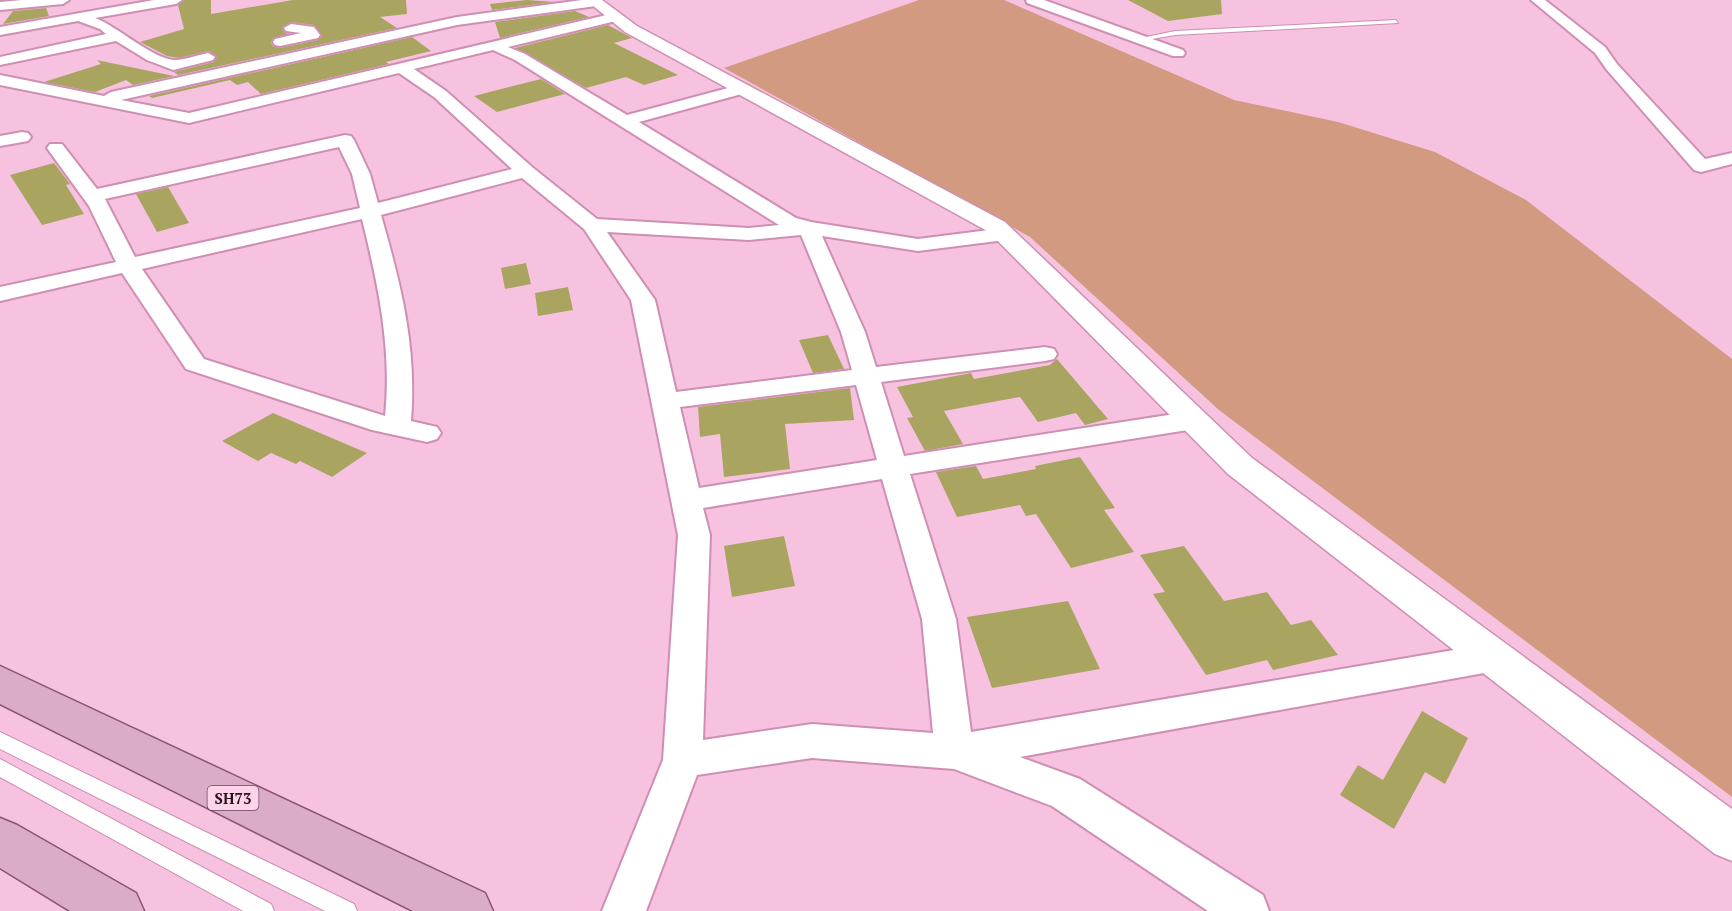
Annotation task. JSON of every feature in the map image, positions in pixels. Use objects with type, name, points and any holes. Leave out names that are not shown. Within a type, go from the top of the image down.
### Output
[{"type":"main road","name":"SH73","points":[[0,684],[467,911]]},
{"type":"main road","points":[[0,841],[118,911]]},
{"type":"street","points":[[0,6],[63,0]]},
{"type":"street","points":[[0,31],[81,18],[120,6],[176,0]]},
{"type":"street","points":[[1032,0],[1178,53]]},
{"type":"street","points":[[1537,0],[1600,50],[1612,67],[1701,166],[1732,158]]},
{"type":"street","points":[[0,80],[189,118],[401,77],[496,54],[609,16]]},
{"type":"street","points":[[100,99],[434,26],[609,16],[997,227],[1240,466],[1732,838]]},
{"type":"street","points":[[81,18],[107,27],[152,57],[173,65],[220,55]]},
{"type":"street","points":[[266,45],[313,35],[309,30],[291,28]]},
{"type":"street","points":[[0,61],[118,36]]},
{"type":"street","points":[[379,54],[422,45]]},
{"type":"street","points":[[496,54],[520,57],[543,51]]},
{"type":"street","points":[[520,57],[789,222],[808,228],[918,245],[1005,234]]},
{"type":"street","points":[[401,77],[423,81],[444,76]]},
{"type":"street","points":[[423,81],[525,171],[592,225],[643,300],[694,535],[683,760],[624,911]]},
{"type":"street","points":[[625,121],[743,89]]},
{"type":"street","points":[[146,109],[179,101]]},
{"type":"street","points":[[0,141],[22,137]]},
{"type":"street","points":[[93,196],[345,140],[361,174],[392,295],[401,385],[397,427]]},
{"type":"street","points":[[56,148],[99,205],[129,267],[195,364],[397,427],[427,433]]},
{"type":"street","points":[[0,294],[371,212],[525,171]]},
{"type":"street","points":[[592,225],[749,234],[808,228]]},
{"type":"street","points":[[808,228],[853,332],[939,619],[954,752]]},
{"type":"street","points":[[665,401],[1045,354]]},
{"type":"street","points":[[687,500],[1194,420]]},
{"type":"street","points":[[683,760],[812,741],[954,752],[1495,657]]},
{"type":"street","points":[[954,752],[1066,792],[1247,911]]},
{"type":"lane","points":[[1140,39],[1175,33],[1396,22]]},
{"type":"lane","points":[[0,740],[347,911]]},
{"type":"lane","points":[[0,767],[264,911]]},
{"type":"shaded area","points":[[919,0],[1004,0],[1234,100],[1338,122],[1435,152],[1526,200],[1732,359],[1732,797],[1219,410],[1030,237],[724,68]]},
{"type":"building","points":[[184,0],[211,0],[211,14],[293,0],[406,0],[407,14],[380,17],[397,28],[178,75],[174,72],[214,62],[217,56],[208,51],[179,58],[167,56],[140,42],[184,29],[178,5]],"holes":[[[291,22],[314,25],[322,36],[318,40],[280,48],[271,43],[273,38],[288,34],[282,27]]]},
{"type":"building","points":[[527,0],[554,2],[492,10],[490,4]]},
{"type":"building","points":[[1128,0],[1221,0],[1222,14],[1168,21]]},
{"type":"building","points":[[46,8],[49,16],[3,24],[13,11]]},
{"type":"building","points":[[575,11],[589,17],[500,38],[495,22]]},
{"type":"building","points":[[608,25],[632,38],[614,43],[678,75],[644,85],[626,77],[586,88],[515,48]]},
{"type":"building","points":[[412,37],[431,51],[386,62],[389,64],[261,94],[248,82],[237,85],[230,80],[152,98],[149,96]]},
{"type":"building","points":[[97,60],[174,76],[133,85],[126,80],[95,92],[44,82],[101,64]]},
{"type":"building","points":[[541,79],[565,94],[497,112],[474,96]]},
{"type":"building","points":[[54,163],[70,184],[66,185],[84,214],[42,225],[10,175]]},
{"type":"building","points":[[168,187],[189,223],[157,232],[136,194]]},
{"type":"building","points":[[526,263],[531,284],[505,289],[501,268]]},
{"type":"building","points":[[568,287],[573,310],[538,316],[535,293]]},
{"type":"building","points":[[828,335],[844,369],[813,373],[799,340]]},
{"type":"building","points":[[1057,359],[1108,419],[1085,425],[1076,413],[1038,422],[1020,397],[944,411],[963,444],[925,451],[907,418],[913,417],[897,387],[971,373],[974,379],[1050,365]]},
{"type":"building","points":[[850,388],[854,420],[785,424],[790,469],[724,477],[720,434],[700,437],[698,407]]},
{"type":"building","points":[[273,413],[367,453],[332,477],[300,461],[296,464],[271,453],[258,461],[222,441]]},
{"type":"building","points":[[1080,457],[1115,508],[1104,510],[1134,552],[1071,568],[1036,514],[1026,516],[1020,505],[957,517],[936,472],[976,466],[983,479],[1036,469],[1035,466]]},
{"type":"building","points":[[784,536],[795,586],[732,597],[724,546]]},
{"type":"building","points":[[1184,546],[1224,601],[1267,592],[1291,625],[1311,620],[1338,655],[1273,670],[1267,660],[1206,675],[1153,594],[1165,592],[1140,555]]},
{"type":"building","points":[[1068,601],[1100,669],[992,688],[967,617]]},
{"type":"building","points":[[1422,711],[1468,738],[1445,784],[1425,772],[1394,829],[1340,795],[1358,765],[1383,780]]}]
